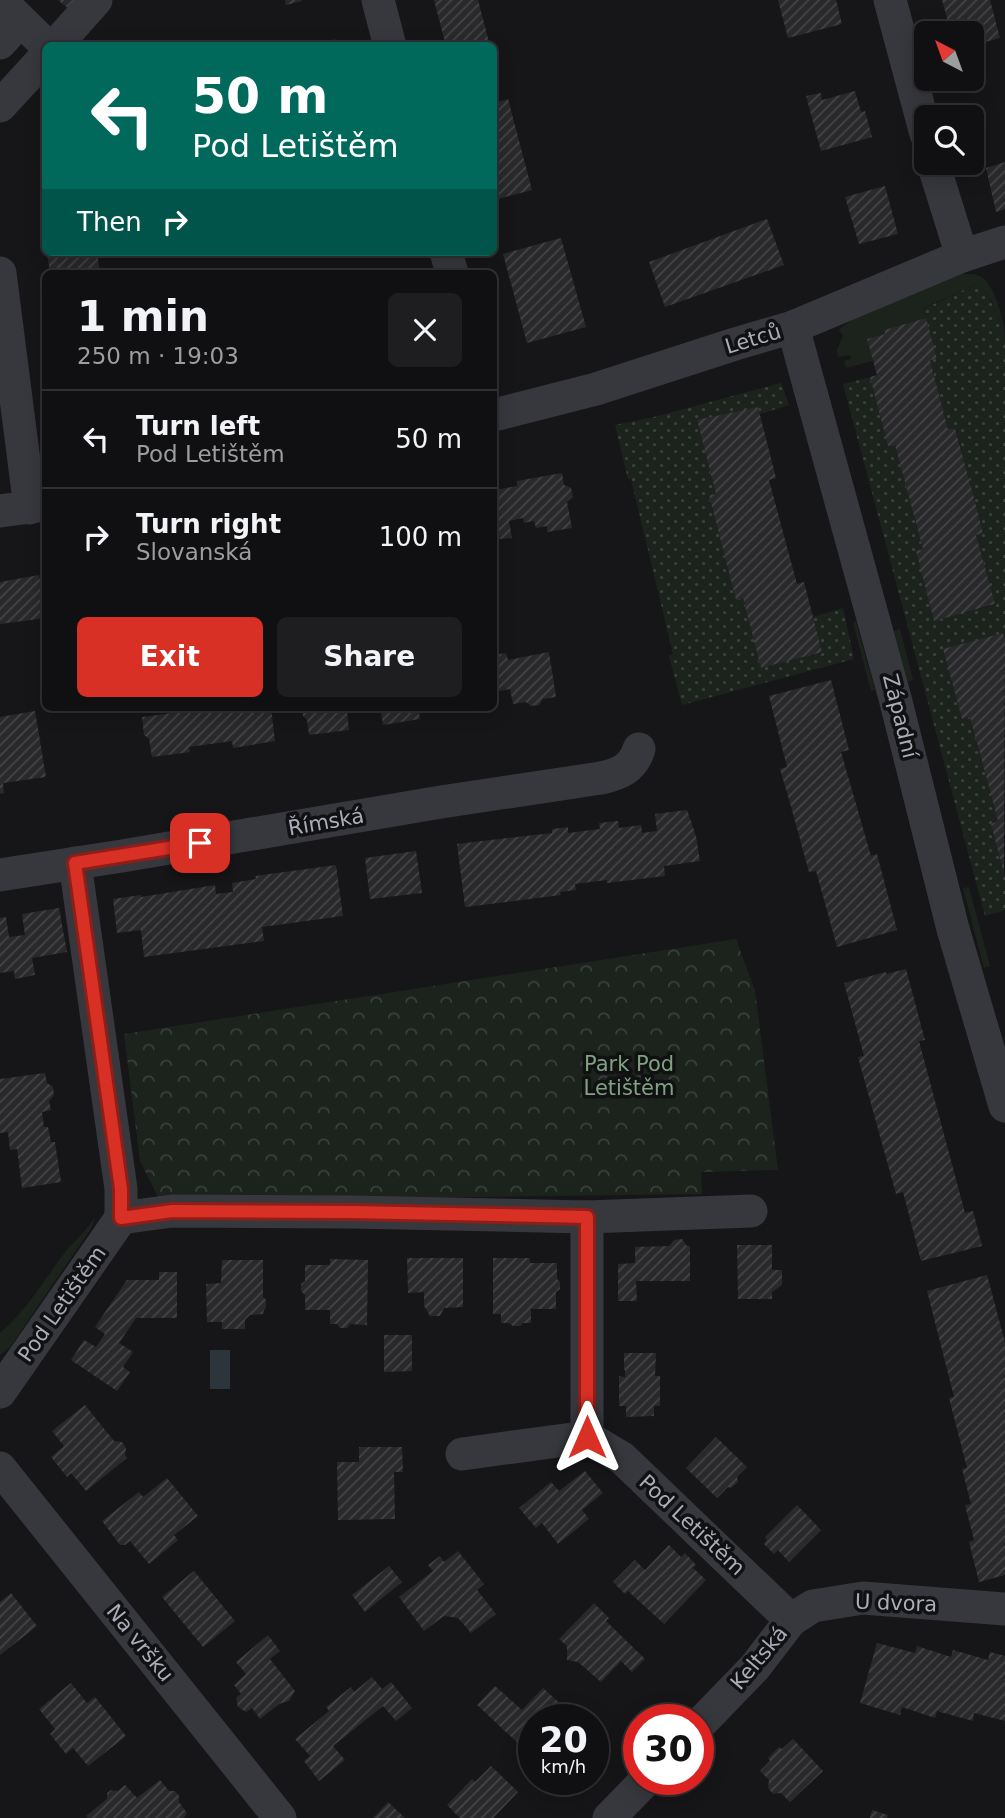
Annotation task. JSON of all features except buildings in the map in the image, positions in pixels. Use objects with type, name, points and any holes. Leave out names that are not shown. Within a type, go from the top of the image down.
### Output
[{"type":"street","points":[[59,42],[96,0]]},
{"type":"street","points":[[378,0],[389,42]]},
{"type":"street","points":[[890,0],[918,105]]},
{"type":"street","points":[[9,24],[42,43]]},
{"type":"street","points":[[0,106],[42,60]]},
{"type":"street","points":[[937,175],[962,256]]},
{"type":"street","name":"Letců","points":[[497,414],[596,389],[793,327],[962,256],[1005,242]]},
{"type":"street","points":[[0,273],[25,508]]},
{"type":"street","name":"Západní","points":[[793,327],[895,698],[953,929],[1005,1106]]},
{"type":"street","name":"Římská","points":[[0,875],[612,776],[631,765],[639,749]]},
{"type":"street","points":[[75,863],[121,1189],[121,1218],[172,1211],[587,1217],[751,1211]]},
{"type":"street","points":[[462,1454],[587,1437],[587,1217]]},
{"type":"street","name":"Pod Letištěm","points":[[0,1392],[121,1218]]},
{"type":"street","name":"Pod Letištěm","points":[[587,1437],[622,1458],[792,1620]]},
{"type":"street","name":"Na vršku","points":[[0,1468],[280,1818]]},
{"type":"street","name":"U dvora","points":[[792,1620],[813,1606],[863,1598],[1005,1609]]},
{"type":"street","name":"Keltská","points":[[714,1709],[755,1667],[792,1620]]},
{"type":"street","points":[[609,1818],[631,1795]]},
{"type":"green space","points":[[962,274],[978,275],[988,283],[999,307],[1005,340],[992,303],[977,284],[923,308],[926,318],[884,330],[885,334],[868,339],[873,361],[846,368],[844,361],[851,359],[850,355],[838,357],[837,350],[843,336],[839,330],[853,318]]},
{"type":"green space","points":[[977,284],[992,303],[1005,340],[1005,639],[1003,633],[943,650],[962,719],[970,717],[998,821],[991,824],[1005,877],[1005,910],[985,916],[843,384],[870,377],[888,446],[895,445],[923,549],[916,551],[934,620],[995,605],[976,535],[983,532],[956,429],[948,430],[930,360],[937,358],[923,309]]},
{"type":"green space","points":[[781,383],[789,405],[760,414],[758,407],[697,421],[716,494],[709,496],[736,600],[743,598],[761,668],[822,652],[813,617],[843,608],[854,659],[682,705],[669,656],[673,654],[631,479],[628,479],[615,425]]},
{"type":"green space","points":[[856,622],[875,690],[871,691],[853,623]]},
{"type":"green space","points":[[900,629],[913,680],[908,682],[894,631]]},
{"type":"green space","points":[[969,887],[990,966],[984,968],[963,888]]},
{"type":"green space","name":"Park Pod Letištěm","points":[[736,939],[755,991],[778,1170],[701,1172],[702,1194],[160,1201],[140,1161],[124,1034]]},
{"type":"green space","points":[[95,1217],[92,1227],[10,1347],[0,1355],[0,1333],[27,1305],[66,1251]]},
{"type":"shaded area","points":[[210,1350],[230,1350],[230,1389],[210,1389]]},
{"type":"route","points":[[200,843],[75,863],[121,1189],[121,1218],[172,1211],[587,1217],[587,1437]]}]
